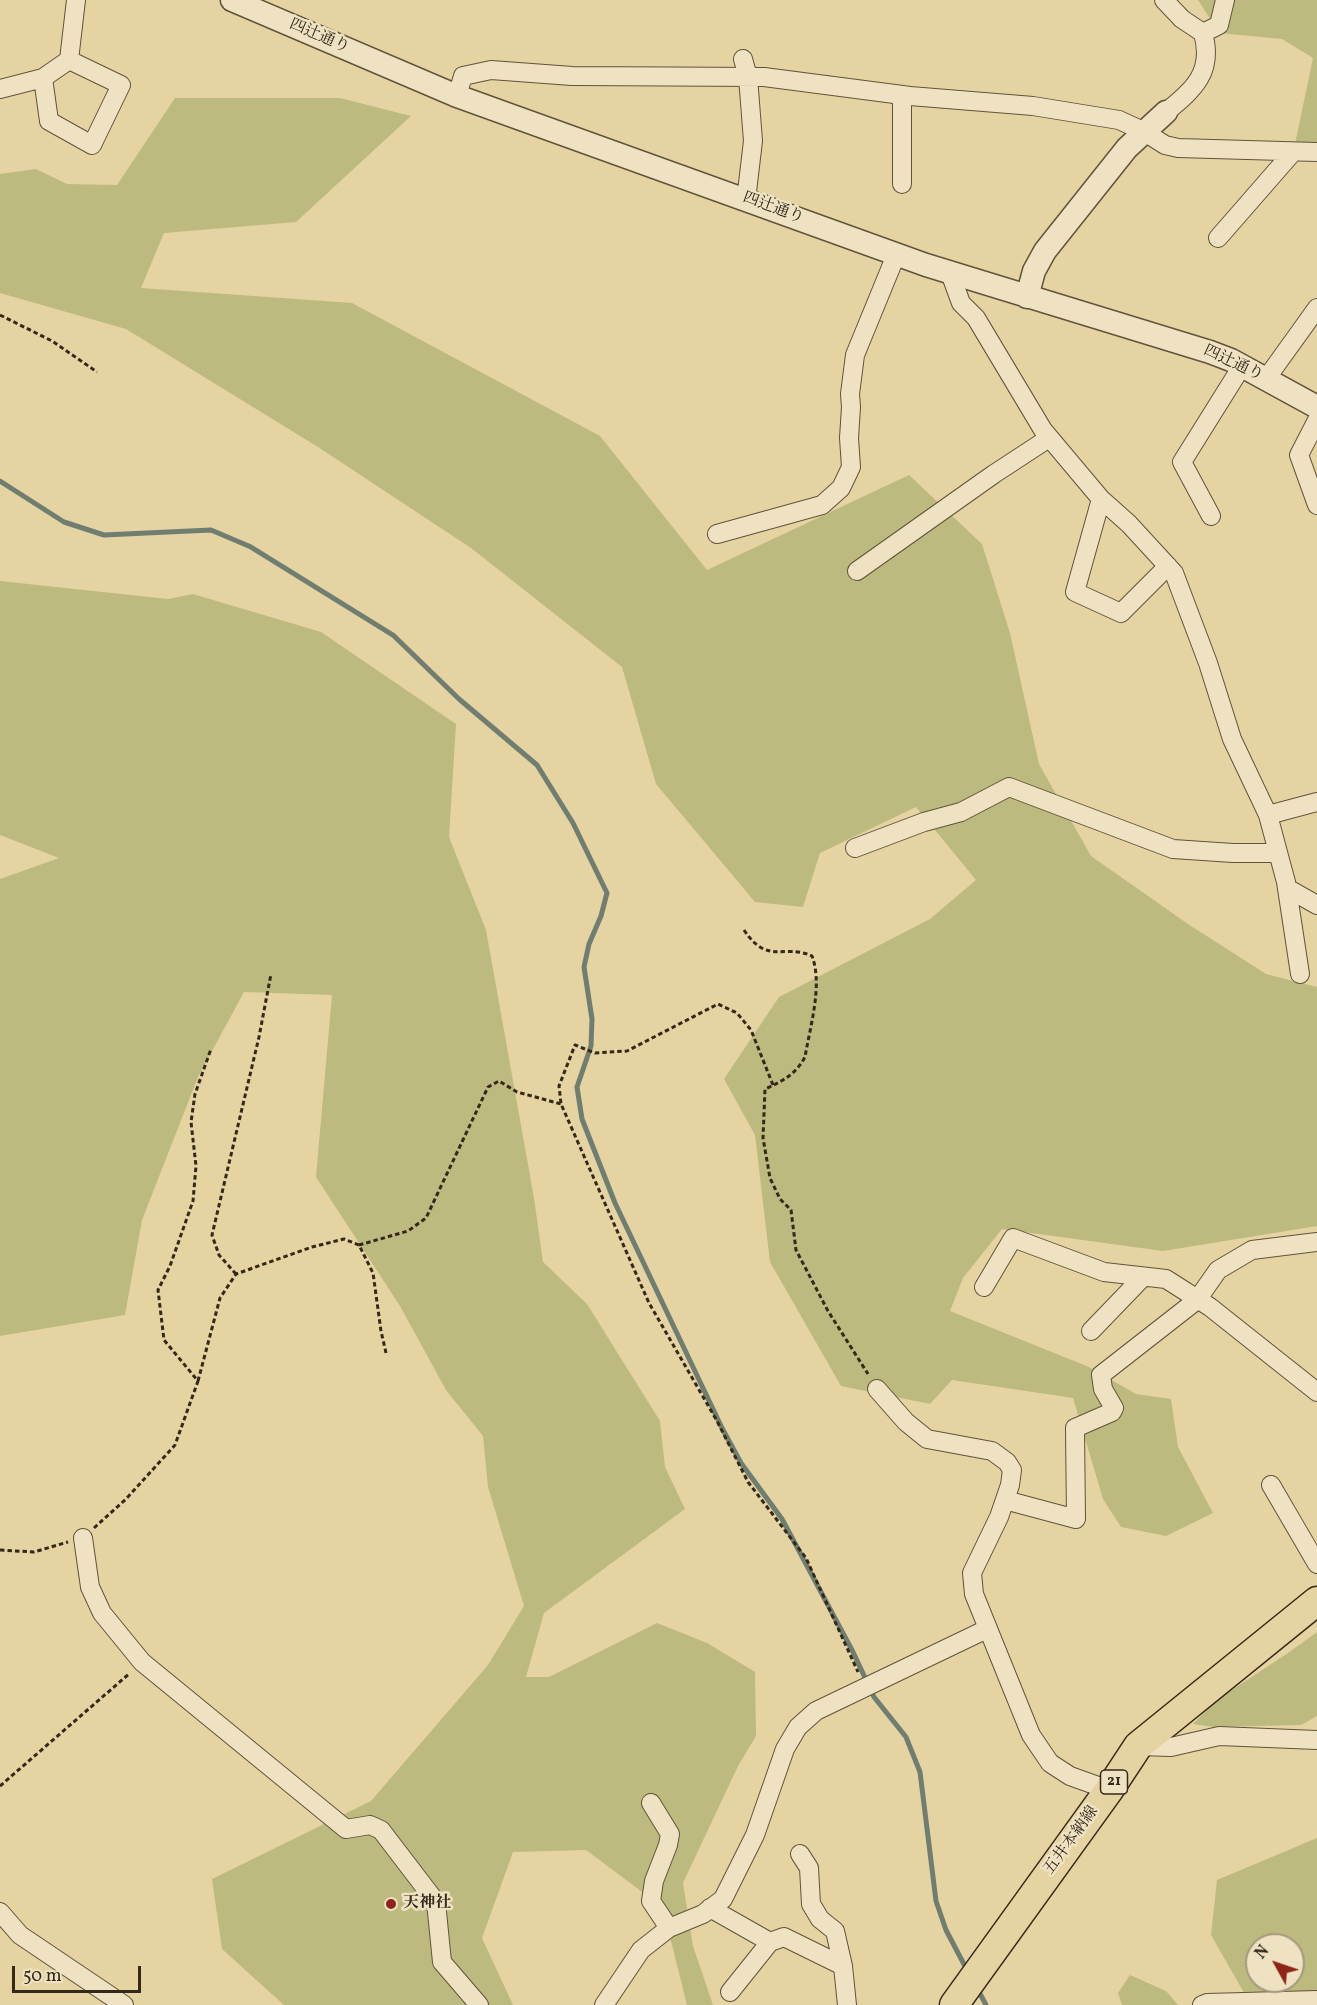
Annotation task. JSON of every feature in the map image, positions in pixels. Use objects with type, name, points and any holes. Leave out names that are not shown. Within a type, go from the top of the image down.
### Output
[{"type":"main road","name":"五井本納線","points":[[954,2005],[1109,1790],[1137,1746],[1317,1601]]},
{"type":"street","points":[[0,89],[43,78],[69,60],[76,0]]},
{"type":"street","name":"四辻通り","points":[[232,0],[457,96],[896,255],[1027,297],[1163,336],[1221,356],[1317,407]]},
{"type":"street","points":[[1164,0],[1182,20],[1203,33]]},
{"type":"street","points":[[1203,33],[1219,25],[1225,0]]},
{"type":"street","points":[[1027,297],[1040,260],[1127,148],[1143,131],[1190,93],[1204,71],[1206,57],[1203,33]]},
{"type":"street","points":[[43,78],[49,121],[92,145],[121,85],[69,60]]},
{"type":"street","points":[[457,96],[463,76],[491,70],[572,76],[746,68],[764,77],[902,95],[1033,106],[1119,120],[1165,145],[1178,148],[1317,153]]},
{"type":"street","points":[[746,68],[753,141],[746,200]]},
{"type":"street","points":[[902,95],[902,184]]},
{"type":"street","points":[[1218,238],[1293,152]]},
{"type":"street","points":[[717,534],[822,505],[841,488],[851,467],[850,394],[855,355],[896,255]]},
{"type":"street","points":[[950,273],[962,303],[976,318],[1049,438],[1101,499],[1129,524],[1174,573],[1208,663],[1232,739],[1268,815],[1287,888],[1300,974]]},
{"type":"street","points":[[1266,379],[1317,308]]},
{"type":"street","points":[[1211,516],[1182,462],[1242,366]]},
{"type":"street","points":[[1317,420],[1299,455],[1317,506]]},
{"type":"street","points":[[857,571],[1049,438]]},
{"type":"street","points":[[1101,499],[1075,592],[1121,613],[1168,566]]},
{"type":"street","points":[[855,848],[924,822],[962,813],[1009,787],[1173,849],[1233,854],[1278,853]]},
{"type":"street","points":[[1268,815],[1317,802]]},
{"type":"street","points":[[1287,888],[1317,905]]},
{"type":"street","points":[[984,1287],[1013,1238],[1104,1272],[1166,1279],[1210,1307],[1317,1392]]},
{"type":"street","points":[[1005,1500],[1076,1519],[1075,1428],[1112,1412],[1114,1408],[1103,1389],[1101,1375],[1197,1300],[1218,1270],[1252,1250],[1317,1242]]},
{"type":"street","points":[[1091,1331],[1143,1277]]},
{"type":"street","points":[[877,1389],[906,1422],[927,1439],[992,1451],[1007,1462],[1012,1470],[1010,1485],[999,1517],[972,1573],[974,1594],[1031,1735],[1050,1763],[1070,1776],[1109,1790]]},
{"type":"street","points":[[1272,1485],[1317,1564]]},
{"type":"street","points":[[83,1538],[90,1587],[102,1613],[142,1662],[346,1829],[370,1826],[381,1830],[436,1902],[442,1962],[479,2005]]},
{"type":"street","points":[[604,2005],[641,1950],[669,1928],[703,1914],[723,1899],[754,1835],[785,1749],[798,1727],[816,1711],[987,1629]]},
{"type":"street","points":[[1137,1746],[1171,1747],[1219,1736],[1317,1740]]},
{"type":"street","points":[[651,1803],[670,1834],[654,1881],[651,1901],[669,1928]]},
{"type":"street","points":[[800,1854],[809,1868],[811,1904],[820,1918],[835,1931],[843,1965],[847,2005]]},
{"type":"street","points":[[710,1908],[770,1942]]},
{"type":"street","points":[[0,1912],[20,1935],[124,2005]]},
{"type":"street","points":[[730,1992],[770,1942],[784,1937],[843,1965]]},
{"type":"street","points":[[1202,2005],[1317,2000]]},
{"type":"path","points":[[0,315],[52,341],[97,372]]},
{"type":"path","points":[[744,930],[758,946],[768,952],[802,952],[812,956],[815,966],[816,984],[805,1057],[791,1075],[765,1089],[763,1138],[770,1178],[780,1199],[791,1210],[796,1250],[828,1311],[877,1389]]},
{"type":"path","points":[[236,1274],[219,1255],[212,1235],[259,1037],[271,974]]},
{"type":"path","points":[[773,1085],[751,1030],[737,1013],[718,1004],[627,1051],[595,1053],[575,1045],[559,1086],[561,1104],[649,1303],[717,1421],[748,1482],[806,1558],[862,1681],[859,1691]]},
{"type":"path","points":[[198,1381],[164,1340],[158,1290],[170,1266],[193,1201],[195,1167],[191,1122],[195,1094],[211,1049]]},
{"type":"path","points":[[0,1550],[34,1552],[83,1538],[126,1499],[175,1445],[198,1381],[220,1298],[236,1274],[312,1247],[344,1239],[359,1245],[408,1231],[426,1218],[488,1087],[499,1081],[517,1092],[561,1104]]},
{"type":"path","points":[[359,1245],[373,1273],[386,1353]]},
{"type":"path","points":[[0,1786],[142,1662]]},
{"type":"shaded area","points":[[1198,0],[1317,0],[1317,145],[1295,144],[1313,58],[1282,39],[1219,33]]},
{"type":"shaded area","points":[[175,98],[340,98],[411,116],[296,222],[164,233],[141,288],[352,303],[600,436],[707,570],[909,475],[982,544],[1010,633],[1039,764],[1091,856],[1188,924],[1266,974],[1317,987],[1317,1226],[1163,1251],[1002,1229],[963,1278],[950,1311],[1089,1367],[1136,1394],[1171,1399],[1178,1447],[1213,1513],[1166,1536],[1121,1527],[1103,1499],[1073,1398],[952,1380],[930,1404],[841,1386],[770,1262],[755,1135],[724,1079],[779,997],[930,919],[976,880],[916,807],[820,853],[803,907],[755,902],[656,784],[622,667],[471,548],[318,447],[126,329],[0,293],[0,174],[36,169],[67,184],[117,185]]},
{"type":"shaded area","points":[[0,581],[168,599],[193,594],[321,632],[456,724],[449,837],[486,930],[534,1198],[543,1262],[587,1304],[660,1421],[665,1467],[685,1509],[544,1613],[526,1677],[549,1677],[657,1623],[707,1643],[755,1672],[756,1736],[738,1766],[683,1883],[693,1946],[713,2005],[687,2005],[666,1921],[649,1897],[586,1850],[513,1852],[482,1938],[513,2005],[284,2005],[222,1949],[212,1879],[371,1801],[488,1665],[524,1606],[488,1487],[483,1436],[446,1390],[400,1306],[316,1177],[332,995],[244,992],[198,1077],[142,1220],[125,1315],[0,1336],[0,879],[59,858],[0,835]]},
{"type":"shaded area","points":[[1317,1632],[1317,1716],[1301,1725],[1213,1727],[1193,1724],[1218,1699]]},
{"type":"shaded area","points":[[1317,1838],[1317,2005],[1251,2005],[1211,1935],[1217,1880]]},
{"type":"shaded area","points":[[1130,1975],[1166,1991],[1178,2005],[1122,2005],[1118,1993]]},
{"type":"waterway","points":[[0,481],[64,522],[104,535],[211,530],[251,547],[393,635],[459,699],[537,765],[573,823],[607,893],[601,916],[589,944],[584,967],[592,1019],[591,1046],[577,1087],[582,1119],[615,1203],[722,1428],[741,1463],[782,1519],[853,1652],[874,1697],[906,1737],[920,1772],[936,1901],[946,1930],[968,1972]]},
{"type":"waterway","points":[[977,1988],[986,2005]]},
{"type":"place","name":"天神社","points":[[391,1904]]}]
